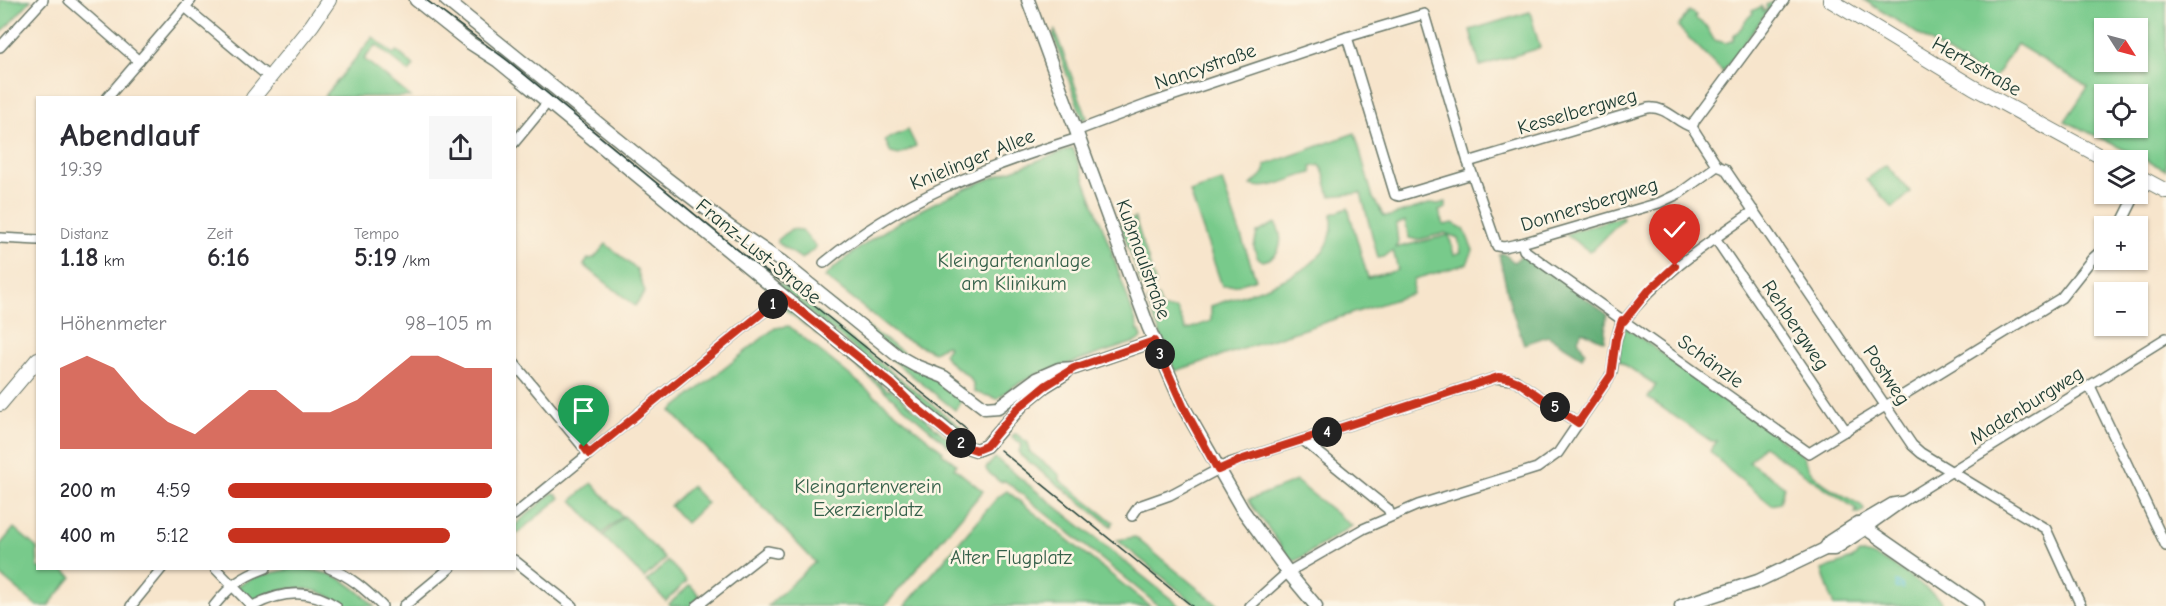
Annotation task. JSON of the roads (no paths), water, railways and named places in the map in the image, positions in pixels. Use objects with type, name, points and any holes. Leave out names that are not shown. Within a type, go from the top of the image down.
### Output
[{"type":"main road","points":[[312,26],[329,0]]},
{"type":"main road","points":[[256,96],[312,26],[337,0]]},
{"type":"main road","name":"Hertzstraße","points":[[1830,0],[1972,87],[2094,153]]},
{"type":"main road","points":[[2148,187],[2166,191]]},
{"type":"main road","points":[[1,400],[36,361]]},
{"type":"street","points":[[0,47],[43,0]]},
{"type":"street","points":[[69,0],[139,61]]},
{"type":"street","name":"Franz-Lust-Straße","points":[[416,0],[470,43],[498,61],[892,384],[912,404],[970,449],[980,449],[989,443],[1023,404],[1045,386],[1074,368],[1154,341]]},
{"type":"street","name":"Franz-Lust-Straße","points":[[446,0],[657,171],[730,227],[778,259],[898,356],[944,377],[986,408],[1001,405],[1036,379],[1059,369],[1074,368]]},
{"type":"street","name":"Kußmaulstraße","points":[[1028,0],[1154,341],[1183,406],[1246,515],[1316,606]]},
{"type":"street","points":[[1692,127],[1784,0]]},
{"type":"street","points":[[109,96],[188,4],[270,78]]},
{"type":"street","name":"Nancystraße","points":[[1077,134],[1148,104],[1347,37],[1424,14],[1468,162],[1497,246]]},
{"type":"street","points":[[1347,37],[1394,194],[1399,196],[1472,174]]},
{"type":"street","points":[[516,140],[548,102]]},
{"type":"street","name":"Kesselbergweg","points":[[1468,162],[1648,108],[1662,110],[1692,127]]},
{"type":"street","name":"Postweg","points":[[1692,127],[1717,166],[1725,169],[1917,450],[2046,529],[2081,606]]},
{"type":"street","name":"Knielinger Allee","points":[[824,263],[870,228],[930,192],[1077,134]]},
{"type":"street","name":"Donnersbergweg","points":[[1497,246],[1504,247],[1521,243],[1659,203],[1680,193],[1717,166]]},
{"type":"street","points":[[1250,606],[1288,572],[1345,538],[1391,516],[1543,465],[1558,453],[1611,375],[1616,339],[1623,320],[1666,274],[1754,211]]},
{"type":"street","points":[[0,238],[36,240]]},
{"type":"street","name":"Rehbergweg","points":[[1715,238],[1846,431]]},
{"type":"street","name":"Schänzle","points":[[1521,243],[1524,250],[1807,453],[2064,296],[2094,257]]},
{"type":"street","points":[[516,513],[773,304],[781,295]]},
{"type":"street","name":"Madenburgweg","points":[[1862,526],[2166,338]]},
{"type":"street","points":[[516,365],[589,454]]},
{"type":"street","points":[[1132,516],[1139,506],[1170,495],[1243,459],[1498,377],[1518,382],[1578,423]]},
{"type":"street","points":[[2090,386],[2166,546]]},
{"type":"street","points":[[992,408],[995,435]]},
{"type":"street","points":[[1303,440],[1388,509],[1391,516]]},
{"type":"street","points":[[1681,606],[1758,581],[1825,549],[1834,549],[1862,526],[1978,606]]},
{"type":"street","points":[[697,606],[768,551],[777,553]]},
{"type":"street","points":[[516,562],[572,606]]},
{"type":"street","points":[[131,606],[160,570]]},
{"type":"street","points":[[217,570],[253,606],[269,597],[286,593],[310,594],[336,606]]},
{"type":"street","points":[[214,606],[231,585],[260,570]]},
{"type":"street","points":[[334,570],[362,587],[382,606]]},
{"type":"street","points":[[405,606],[448,570]]},
{"type":"waterway","points":[[1896,582],[1902,585],[1903,589]]},
{"type":"waterway","points":[[1897,584],[1896,588],[1900,588]]},
{"type":"tram line","points":[[426,0],[508,61],[755,264],[797,292],[966,428]]},
{"type":"tram line","points":[[1000,450],[1192,606]]},
{"type":"park label","name":"Kleingartenanlage am Klinikum","points":[[1014,272]]},
{"type":"park label","name":"Kleingartenverein Exerzierplatz","points":[[868,498]]},
{"type":"park label","name":"Alter Flugplatz","points":[[1011,557]]}]
